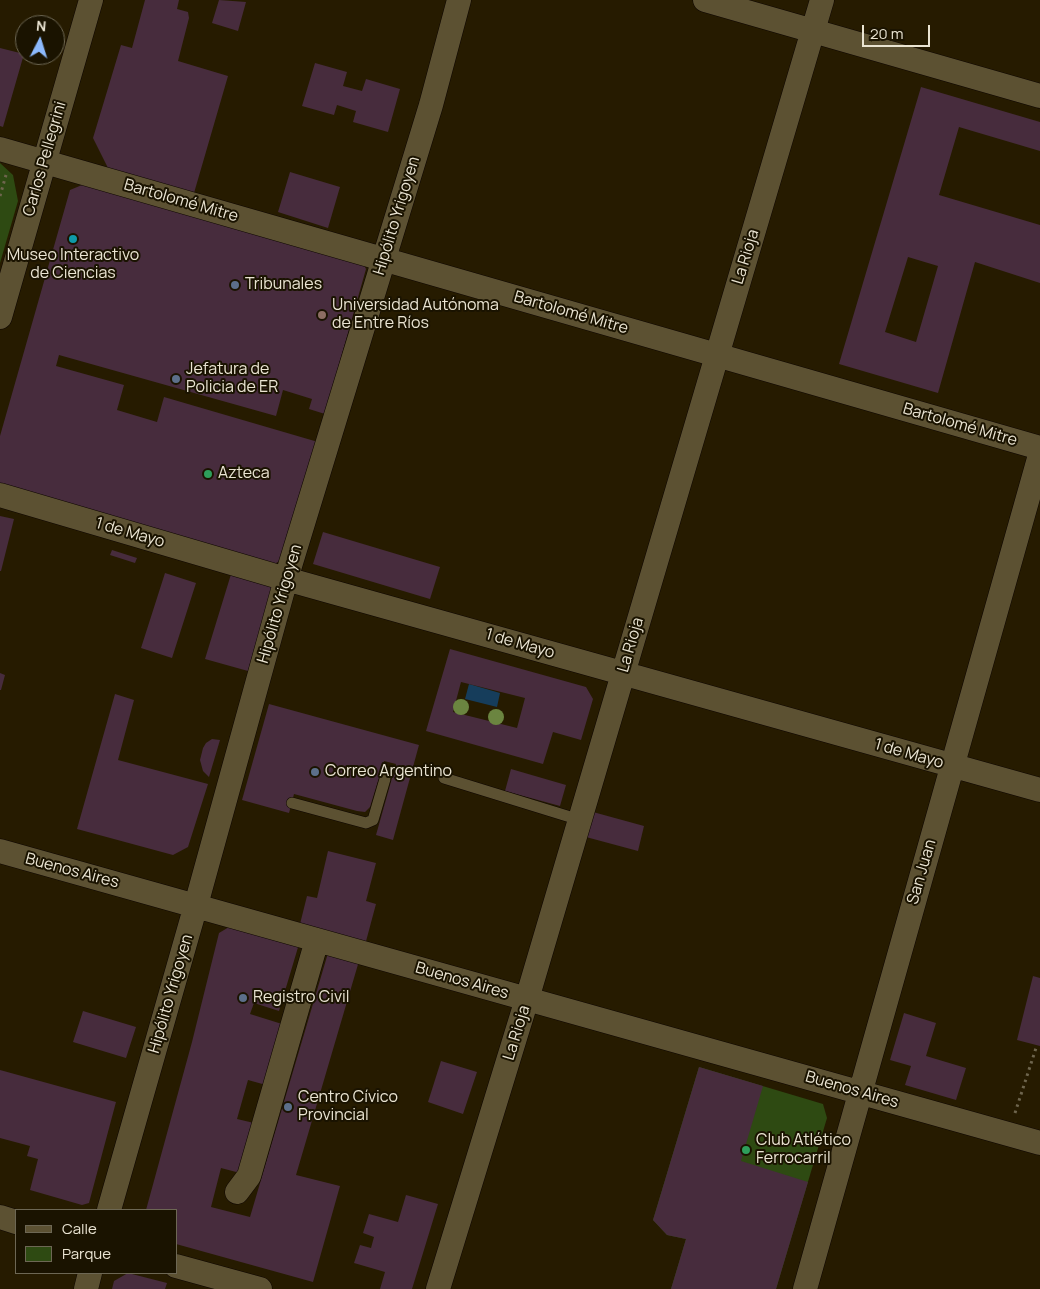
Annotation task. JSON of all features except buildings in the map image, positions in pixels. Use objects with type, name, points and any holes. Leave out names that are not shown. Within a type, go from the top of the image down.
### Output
[{"type":"street","name":"Carlos Pellegrini","points":[[0,317],[91,0]]},
{"type":"street","name":"Hipólito Yrigoyen","points":[[109,1209],[286,579],[431,105],[459,0]]},
{"type":"street","points":[[705,0],[1040,96]]},
{"type":"street","name":"La Rioja","points":[[438,1289],[527,999],[822,0]]},
{"type":"street","name":"Bartolomé Mitre","points":[[0,149],[1040,448]]},
{"type":"street","name":"San Juan","points":[[805,1289],[1040,455]]},
{"type":"street","name":"1 de Mayo","points":[[0,495],[286,579],[1040,790]]},
{"type":"street","name":"Buenos Aires","points":[[0,851],[1040,1143]]},
{"type":"street","points":[[237,1192],[249,1176],[316,940]]},
{"type":"street","points":[[0,1217],[15,1222]]},
{"type":"street","points":[[178,1267],[260,1289]]},
{"type":"street","points":[[86,1289],[90,1274]]},
{"type":"lane","points":[[444,778],[580,820]]},
{"type":"lane","points":[[292,804],[366,823],[373,820],[385,779]]},
{"type":"path","points":[[0,173],[6,174],[0,196]]},
{"type":"path","points":[[1008,1134],[1037,1045]]},
{"type":"green space","points":[[0,163],[13,175],[18,201],[0,263]]},
{"type":"green space","name":"Club Atlético Ferrocarril","points":[[699,1067],[823,1104],[827,1118],[776,1289],[671,1289],[686,1239],[667,1235],[653,1220]]},
{"type":"water","points":[[469,684],[500,693],[497,707],[465,699]]},
{"type":"place","name":"Museo Interactivo de Ciencias","points":[[73,239]]},
{"type":"place","name":"Tribunales","points":[[235,285]]},
{"type":"place","name":"Universidad Autónoma de Entre Ríos","points":[[322,315]]},
{"type":"place","name":"Jefatura de Policia de ER","points":[[176,379]]},
{"type":"place","name":"Azteca","points":[[208,474]]},
{"type":"place","name":"Correo Argentino","points":[[315,772]]},
{"type":"place","name":"Registro Civil","points":[[243,998]]},
{"type":"place","name":"Centro Cívico Provincial","points":[[288,1107]]},
{"type":"place","name":"Club Atlético Ferrocarril","points":[[746,1150]]}]
